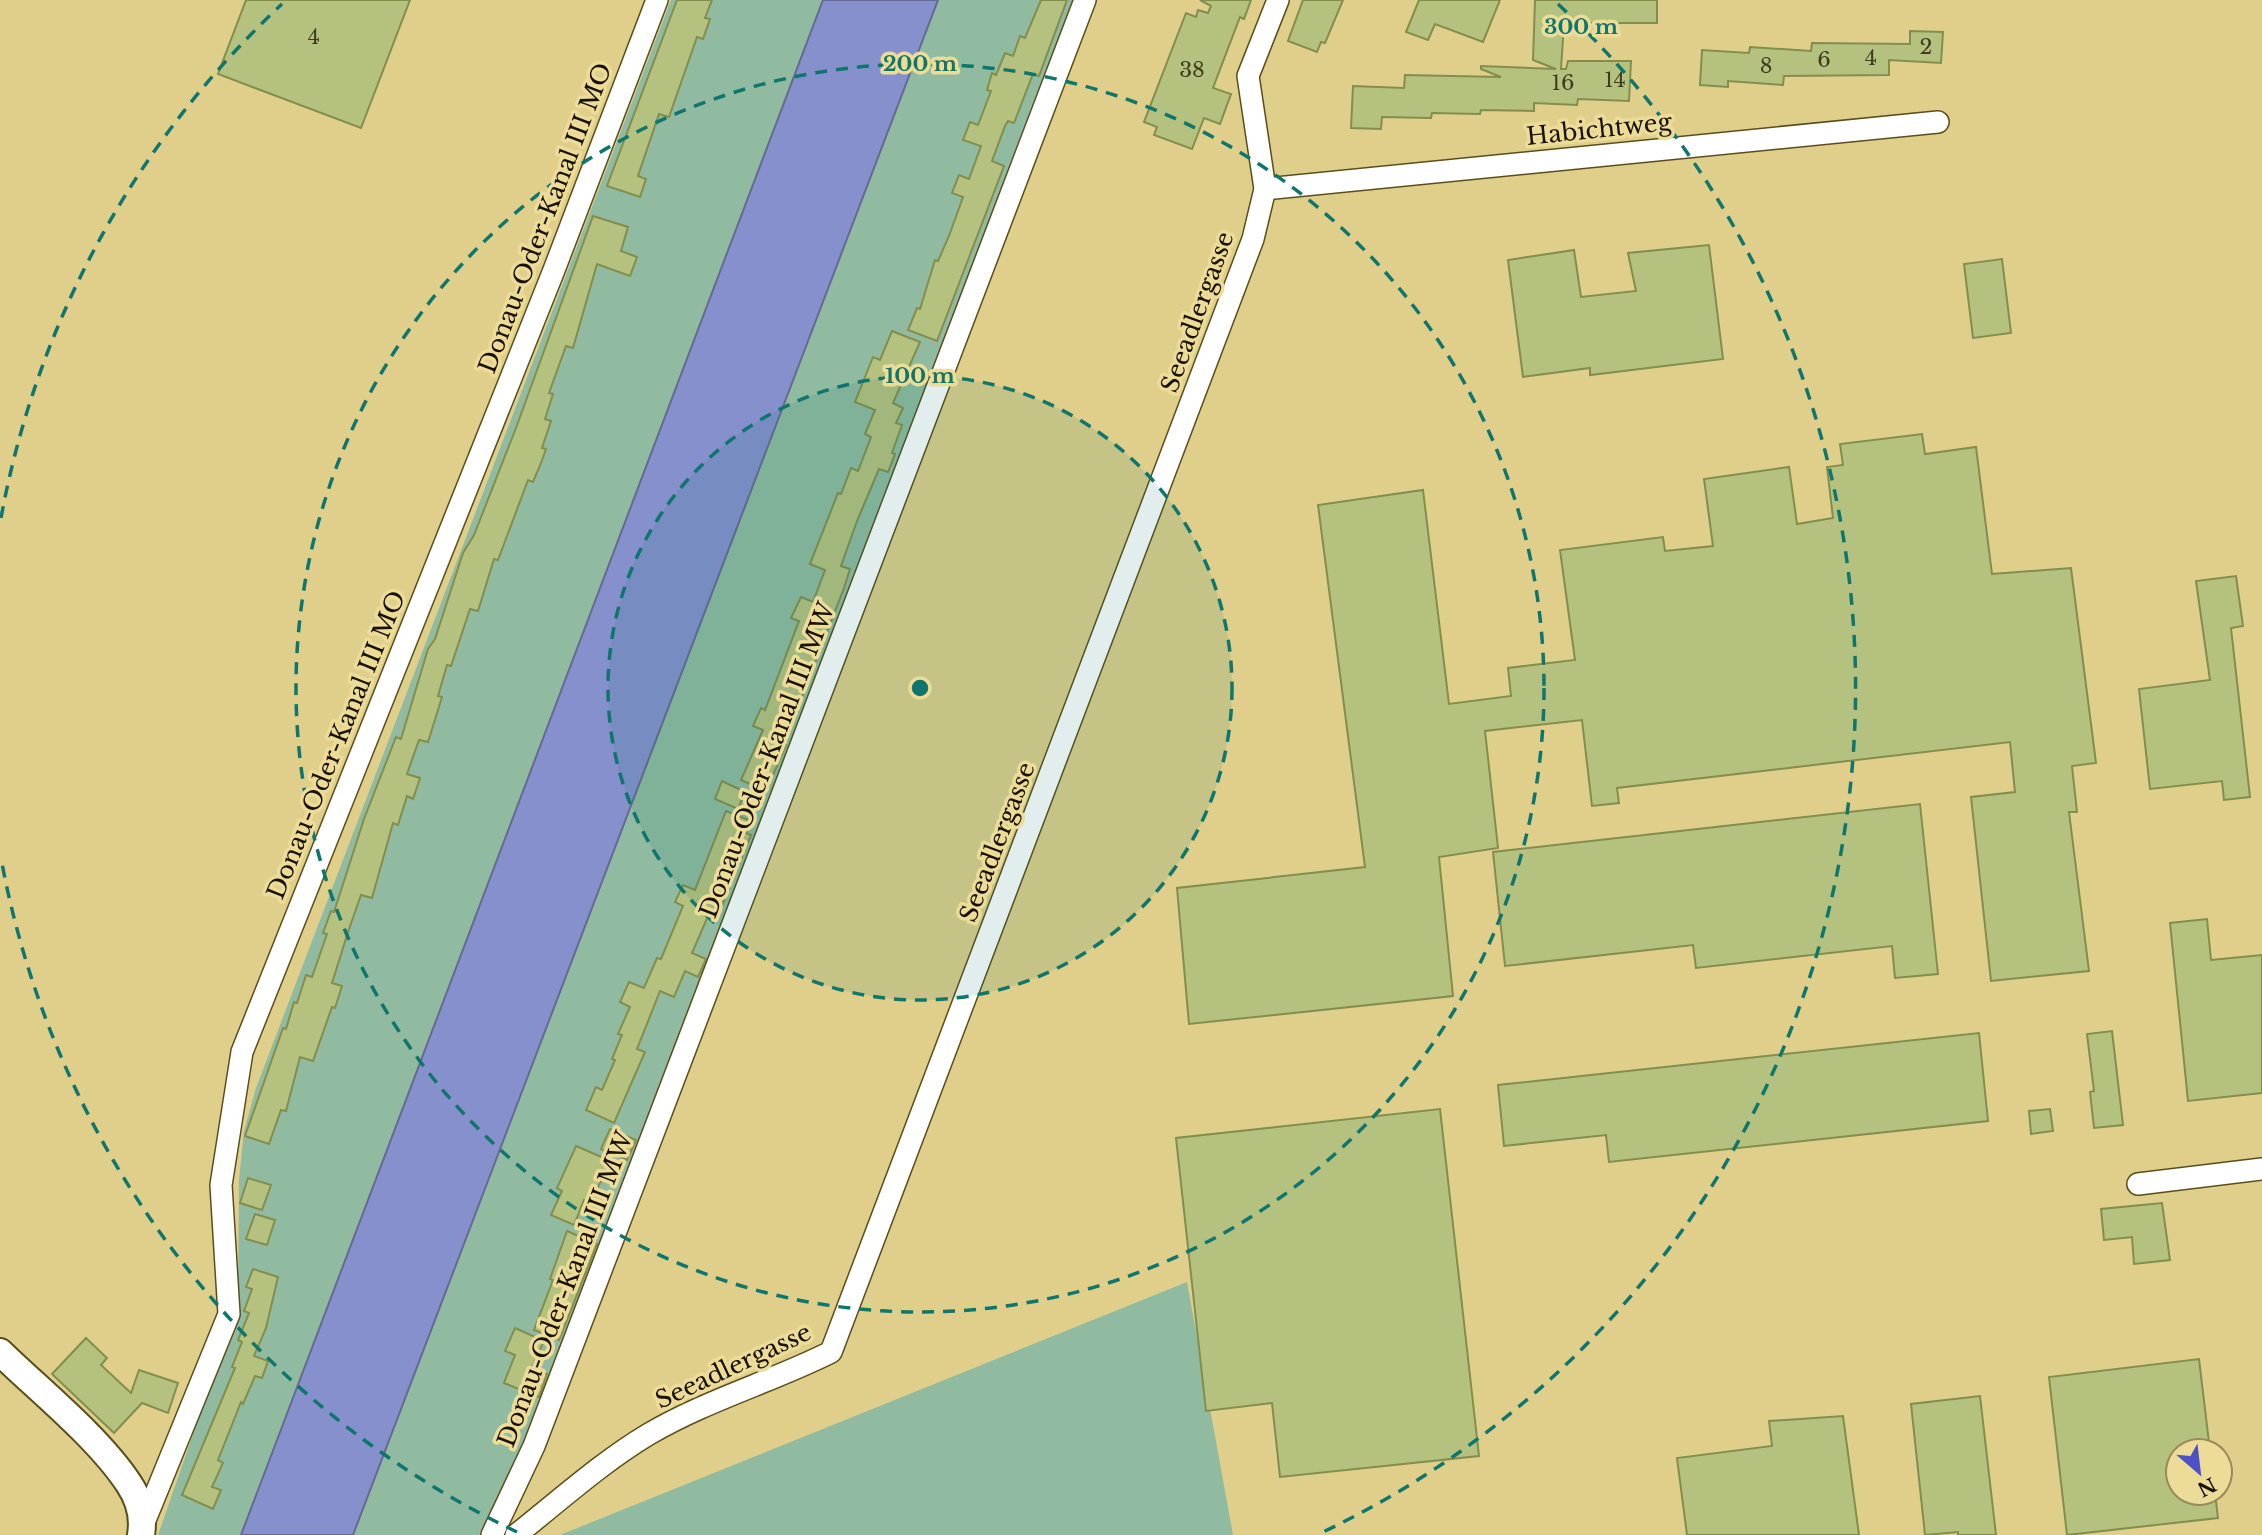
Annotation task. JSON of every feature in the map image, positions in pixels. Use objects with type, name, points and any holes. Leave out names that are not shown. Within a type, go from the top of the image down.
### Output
[{"type":"street","name":"Donau-Oder-Kanal III MO","points":[[142,1530],[229,1314],[221,1185],[242,1052],[549,283],[657,0]]},
{"type":"street","name":"Donau-Oder-Kanal III MW","points":[[492,1535],[534,1446],[1085,0]]},
{"type":"street","name":"Seeadlergasse","points":[[516,1535],[648,1435],[727,1395],[801,1367],[831,1352],[1253,239],[1265,189],[1248,76],[1278,0]]},
{"type":"street","name":"Habichtweg","points":[[1265,189],[1938,122]]},
{"type":"street","points":[[2138,1184],[2262,1169]]},
{"type":"street","points":[[0,1352],[97,1447],[128,1483],[138,1502],[142,1530]]},
{"type":"green space","points":[[671,0],[823,0],[241,1535],[158,1535],[238,1305],[239,1180],[244,1131],[256,1088]]},
{"type":"green space","points":[[938,0],[1076,0],[527,1440],[479,1535],[353,1535]]},
{"type":"green space","points":[[1187,1282],[1233,1535],[560,1535]]},
{"type":"water","points":[[823,0],[938,0],[353,1535],[241,1535]]},
{"type":"building","points":[[246,0],[410,0],[361,128],[218,74]]},
{"type":"building","points":[[677,0],[712,0],[705,18],[710,19],[703,39],[697,37],[669,117],[659,114],[638,176],[646,179],[640,197],[607,186]]},
{"type":"building","points":[[1041,0],[1067,0],[1039,76],[1033,74],[1014,123],[1008,121],[1005,126],[992,161],[1004,166],[937,341],[908,330],[917,308],[920,309],[935,260],[938,261],[963,197],[952,193],[959,175],[969,179],[981,146],[963,140],[970,122],[978,125],[991,91],[987,90],[992,73],[996,75],[1005,53],[1013,56],[1020,36],[1025,38]]},
{"type":"building","points":[[1200,0],[1251,0],[1244,19],[1240,17],[1213,88],[1231,94],[1220,124],[1204,118],[1192,149],[1154,135],[1157,127],[1144,122],[1186,13],[1196,17],[1198,10],[1208,13],[1211,6]]},
{"type":"building","points":[[1303,0],[1343,0],[1325,43],[1321,42],[1317,52],[1288,41]]},
{"type":"building","points":[[1419,0],[1500,0],[1483,42],[1435,24],[1428,40],[1406,32]]},
{"type":"building","points":[[1535,0],[1657,0],[1657,23],[1564,23],[1561,69],[1566,69],[1568,61],[1631,61],[1629,101],[1578,99],[1577,105],[1534,103],[1534,111],[1481,110],[1480,114],[1432,113],[1431,118],[1382,117],[1381,129],[1351,128],[1353,86],[1404,88],[1405,75],[1501,77],[1481,69],[1481,66],[1556,69],[1533,60]]},
{"type":"building","points":[[1910,31],[1943,32],[1941,63],[1889,60],[1889,75],[1784,76],[1783,85],[1728,81],[1728,87],[1700,85],[1702,50],[1749,53],[1750,47],[1811,51],[1812,43],[1910,44]]},
{"type":"building","points":[[593,216],[628,227],[621,251],[637,257],[630,276],[597,264],[573,348],[566,346],[549,393],[553,394],[545,419],[551,421],[542,448],[546,449],[533,482],[528,480],[498,560],[494,559],[478,611],[470,609],[451,666],[447,665],[438,696],[442,697],[428,742],[419,740],[407,774],[420,778],[413,799],[407,796],[398,825],[393,823],[372,898],[361,895],[348,932],[332,983],[342,986],[335,1008],[332,1007],[313,1061],[300,1057],[286,1111],[281,1110],[269,1144],[245,1136],[283,1028],[286,1029],[306,975],[312,977],[327,934],[323,933],[331,911],[334,912],[364,819],[396,737],[401,739],[428,649],[435,639],[463,553],[474,535],[516,428]]},
{"type":"building","points":[[1709,245],[1723,359],[1590,375],[1590,368],[1523,377],[1508,260],[1574,250],[1581,297],[1636,291],[1628,253]]},
{"type":"building","points":[[2002,259],[2011,333],[1973,338],[1964,264]]},
{"type":"building","points":[[892,331],[920,342],[893,403],[903,408],[896,423],[902,425],[892,453],[895,454],[888,472],[879,469],[857,521],[841,566],[850,569],[844,588],[797,710],[790,707],[777,741],[786,745],[766,791],[741,780],[763,730],[753,726],[761,708],[765,710],[799,621],[791,618],[801,597],[813,602],[825,570],[810,564],[838,493],[841,494],[851,468],[858,471],[871,437],[865,434],[875,410],[855,402],[873,357],[880,360]]},
{"type":"building","points":[[1922,434],[1925,454],[1976,447],[1992,574],[2071,568],[2096,763],[2072,766],[2077,812],[2069,812],[2089,971],[1991,981],[1971,797],[2015,792],[2010,742],[1617,788],[1619,803],[1592,806],[1582,720],[1485,731],[1498,848],[1439,857],[1453,996],[1189,1024],[1177,888],[1365,867],[1318,505],[1423,490],[1449,704],[1511,696],[1508,668],[1575,660],[1560,550],[1663,537],[1665,551],[1713,546],[1704,479],[1789,467],[1797,524],[1833,518],[1827,467],[1843,465],[1840,444]]},
{"type":"building","points":[[2236,576],[2243,626],[2231,628],[2250,797],[2224,800],[2222,781],[2150,789],[2139,689],[2210,680],[2196,581]]},
{"type":"building","points":[[722,781],[745,792],[738,809],[715,799]]},
{"type":"building","points":[[1920,804],[1938,974],[1895,978],[1892,946],[1696,968],[1693,945],[1505,966],[1493,852]]},
{"type":"building","points":[[726,811],[751,821],[746,833],[751,835],[716,920],[708,916],[692,953],[706,959],[698,977],[685,971],[674,997],[660,991],[637,1049],[645,1052],[614,1123],[586,1110],[596,1087],[602,1090],[615,1060],[612,1059],[622,1035],[618,1034],[630,1007],[620,1002],[629,982],[644,988],[657,958],[661,959],[683,906],[675,902],[683,885],[695,890]]},
{"type":"building","points":[[2207,919],[2211,960],[2262,955],[2262,1093],[2188,1101],[2170,923]]},
{"type":"building","points":[[2112,1031],[2123,1125],[2094,1128],[2090,1092],[2094,1091],[2087,1034]]},
{"type":"building","points":[[1979,1033],[1988,1121],[1609,1162],[1606,1135],[1504,1146],[1498,1085]]},
{"type":"building","points":[[1440,1109],[1479,1456],[1280,1477],[1272,1403],[1206,1411],[1176,1138]]},
{"type":"building","points":[[2050,1109],[2053,1131],[2031,1134],[2029,1111]]},
{"type":"building","points":[[610,1129],[636,1140],[627,1160],[601,1149]]},
{"type":"building","points":[[576,1146],[611,1161],[590,1203],[584,1200],[574,1225],[551,1215],[562,1191],[557,1188]]},
{"type":"building","points":[[248,1178],[271,1185],[262,1210],[240,1203]]},
{"type":"building","points":[[2162,1203],[2170,1260],[2134,1264],[2132,1237],[2104,1240],[2101,1209]]},
{"type":"building","points":[[255,1214],[275,1220],[267,1245],[246,1239]]},
{"type":"building","points":[[567,1231],[597,1244],[559,1340],[534,1330],[553,1280],[550,1279]]},
{"type":"building","points":[[253,1269],[278,1277],[266,1328],[254,1356],[268,1361],[262,1378],[255,1376],[243,1404],[241,1402],[218,1460],[223,1463],[212,1487],[221,1490],[213,1509],[182,1495],[235,1368],[232,1367],[242,1342],[238,1340],[249,1313],[244,1311],[252,1289],[246,1287]]},
{"type":"building","points":[[515,1328],[544,1341],[532,1367],[547,1374],[539,1397],[504,1383],[515,1355],[505,1351]]},
{"type":"building","points":[[86,1338],[107,1358],[101,1365],[131,1393],[139,1370],[178,1383],[168,1413],[142,1403],[114,1433],[52,1374]]},
{"type":"building","points":[[2199,1359],[2208,1437],[2164,1437],[2164,1507],[2217,1507],[2218,1518],[2067,1535],[2049,1377]]},
{"type":"building","points":[[1980,1396],[1996,1535],[1958,1535],[1958,1532],[1925,1535],[1911,1404]]},
{"type":"building","points":[[1843,1416],[1859,1535],[1687,1535],[1677,1458],[1772,1446],[1769,1421]]}]
